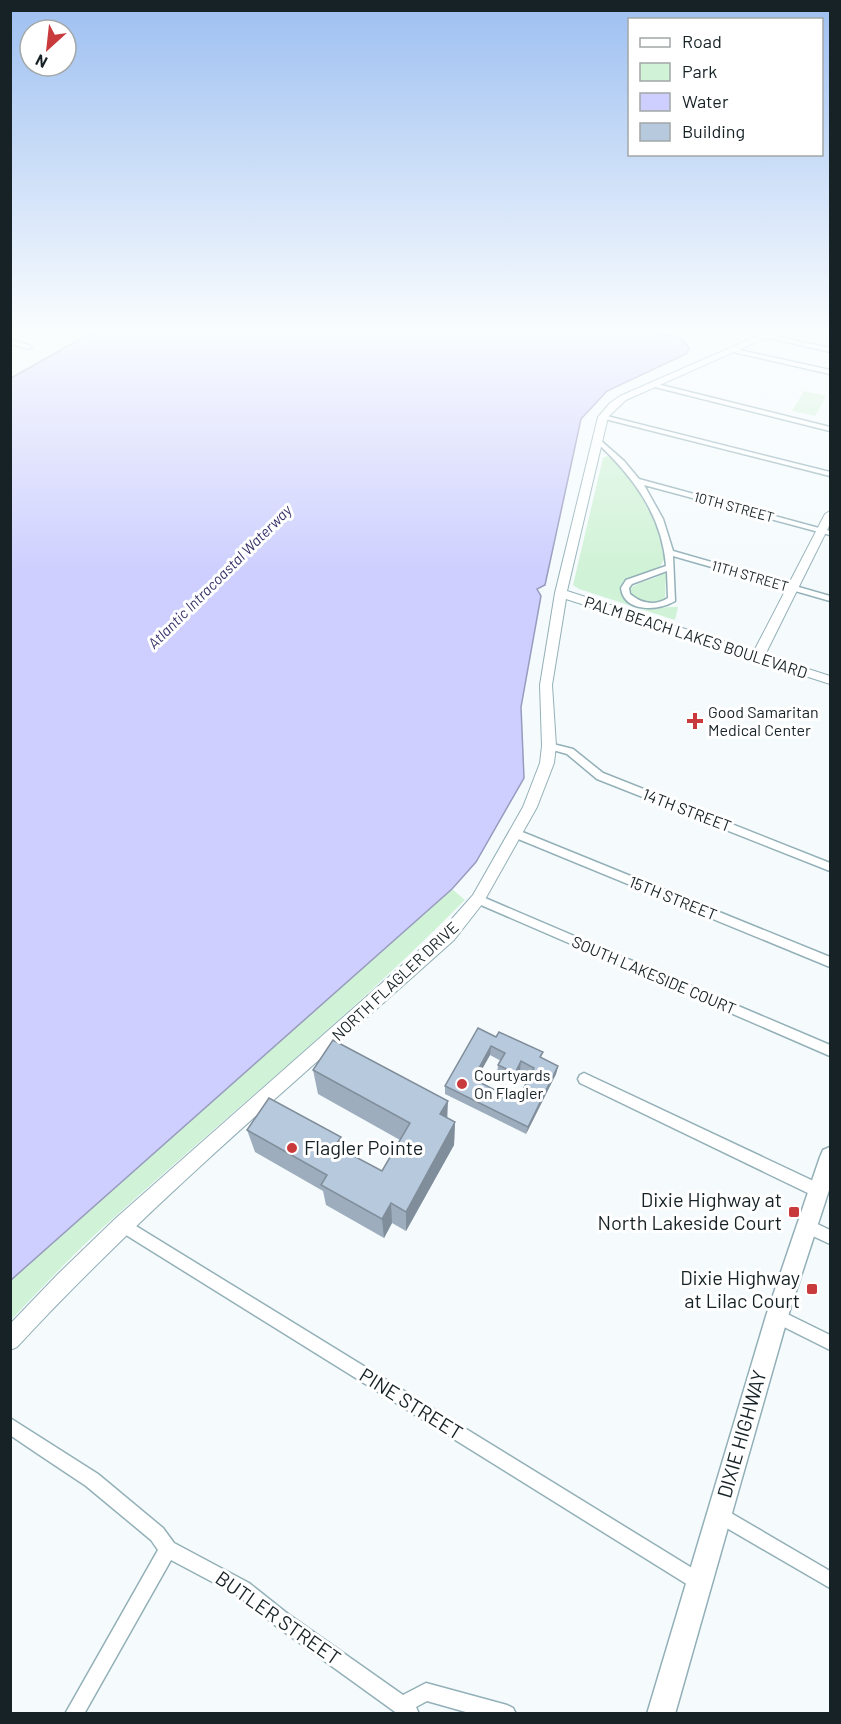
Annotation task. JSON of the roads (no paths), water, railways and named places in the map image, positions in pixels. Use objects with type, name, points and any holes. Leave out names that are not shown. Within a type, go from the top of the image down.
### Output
[{"type":"main road","name":"DIXIE HIGHWAY","points":[[661,1713],[777,1316],[831,1157]]},
{"type":"street","points":[[610,409],[603,417],[831,474]]},
{"type":"street","points":[[752,409],[831,429]]},
{"type":"street","name":"NORTH FLAGLER DRIVE","points":[[10,1340],[65,1281],[123,1225],[448,935],[478,899],[540,786],[549,746],[546,685],[561,593],[603,417]]},
{"type":"street","points":[[597,440],[637,481],[660,521],[669,552],[670,567],[672,599],[653,606],[632,601],[626,595],[625,588],[629,582],[670,567]]},
{"type":"street","name":"10TH STREET","points":[[637,481],[826,532]]},
{"type":"street","points":[[758,656],[792,588],[826,532],[831,514]]},
{"type":"street","name":"11TH STREET","points":[[669,552],[831,599]]},
{"type":"street","name":"PALM BEACH LAKES BOULEVARD","points":[[561,593],[831,680]]},
{"type":"street","name":"14TH STREET","points":[[549,746],[570,750],[600,776],[831,867]]},
{"type":"street","name":"15TH STREET","points":[[516,833],[831,962]]},
{"type":"street","name":"SOUTH LAKESIDE COURT","points":[[478,899],[831,1051]]},
{"type":"street","points":[[584,1079],[819,1191]]},
{"type":"street","name":"PINE STREET","points":[[123,1225],[699,1582]]},
{"type":"street","points":[[807,1226],[831,1237]]},
{"type":"street","points":[[777,1316],[831,1343]]},
{"type":"street","name":"BUTLER STREET","points":[[10,1425],[92,1480],[157,1534],[168,1549],[188,1557],[243,1590],[403,1710],[426,1692],[507,1713]]},
{"type":"street","points":[[719,1514],[831,1580]]},
{"type":"street","points":[[74,1713],[168,1549]]},
{"type":"water","name":"Atlantic Intracoastal Waterway","points":[[11,409],[590,409],[581,419],[545,585],[537,589],[541,596],[521,707],[524,778],[476,862],[452,889],[11,1280]]},
{"type":"place","name":"Good Samaritan Medical Center","points":[[695,721]]},
{"type":"place","name":"Courtyards On Flagler","points":[[462,1084]]},
{"type":"place","name":"Flagler Pointe","points":[[292,1148]]},
{"type":"place","name":"Dixie Highway at North Lakeside Court","points":[[794,1212]]},
{"type":"place","name":"Dixie Highway at Lilac Court","points":[[812,1289]]}]
